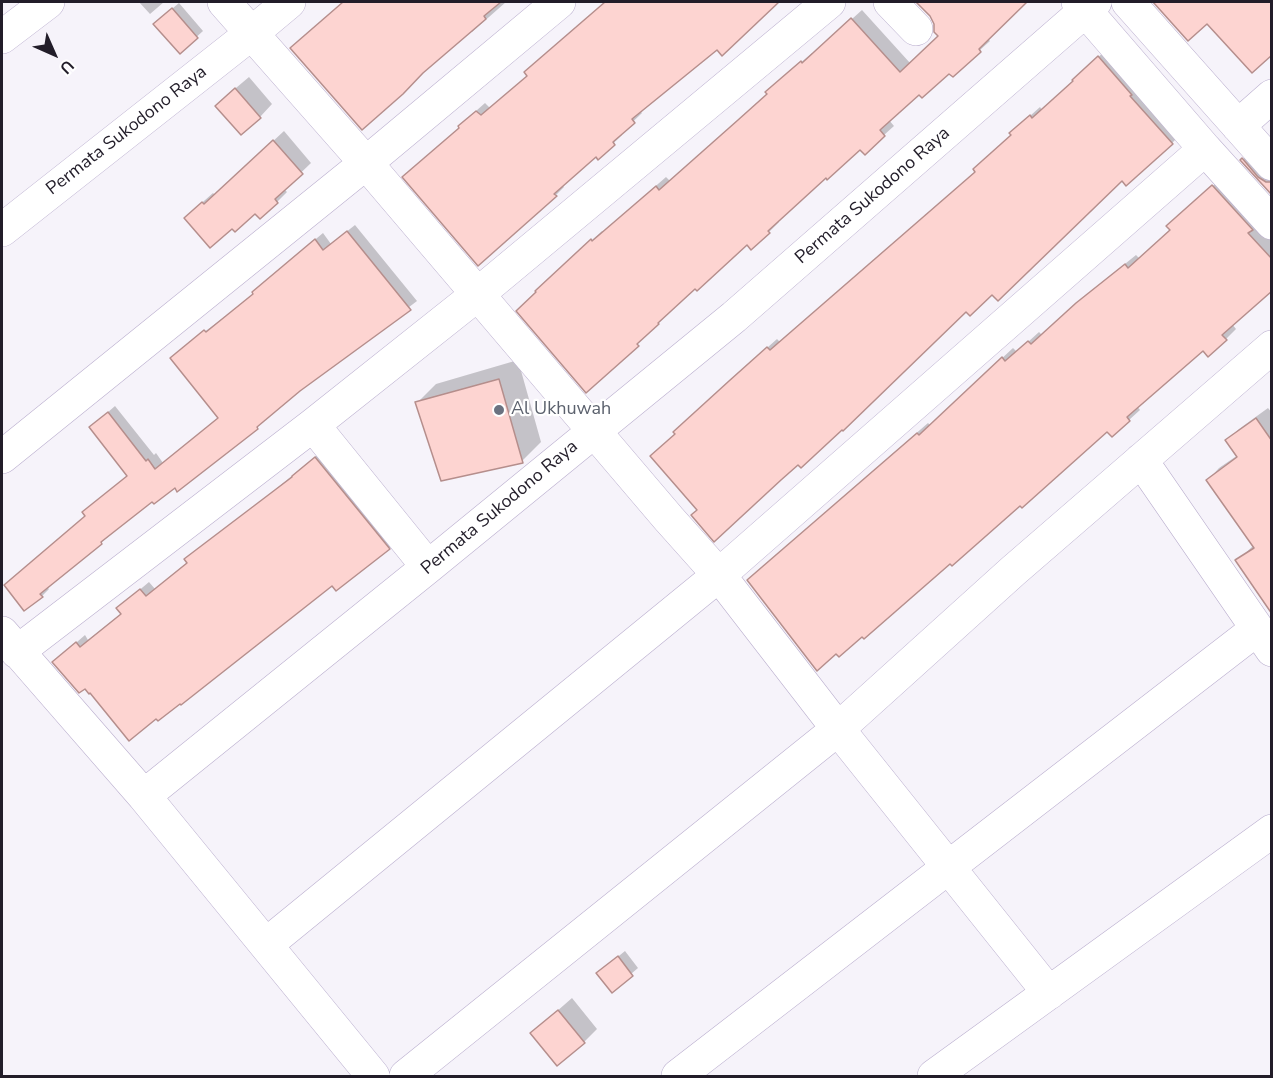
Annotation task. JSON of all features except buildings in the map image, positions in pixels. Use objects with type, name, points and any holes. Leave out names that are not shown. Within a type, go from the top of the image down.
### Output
[{"type":"street","points":[[2,37],[48,2]]},
{"type":"street","points":[[224,2],[366,163],[719,575],[838,729],[1049,993]]},
{"type":"street","name":"Permata Sukodono Raya","points":[[2,230],[289,2]]},
{"type":"street","points":[[2,457],[366,163],[559,2]]},
{"type":"street","points":[[373,1077],[267,944],[144,796],[9,643],[314,425],[478,294],[829,2]]},
{"type":"street","points":[[890,2],[916,29]]},
{"type":"street","points":[[1128,2],[1272,164]]},
{"type":"street","points":[[1086,4],[1205,149],[1272,223]]},
{"type":"street","name":"Permata Sukodono Raya","points":[[144,796],[734,317],[1086,4]]},
{"type":"street","points":[[1238,126],[1272,96]]},
{"type":"street","points":[[267,944],[719,575],[1205,149]]},
{"type":"street","points":[[406,1077],[838,729],[1013,571],[1272,347]]},
{"type":"street","points":[[314,425],[428,567]]},
{"type":"street","points":[[678,1077],[949,867],[1264,639],[1141,460]]},
{"type":"street","points":[[934,1077],[1272,831]]},
{"type":"place","name":"Al Ukhuwah","points":[[499,410]]}]
